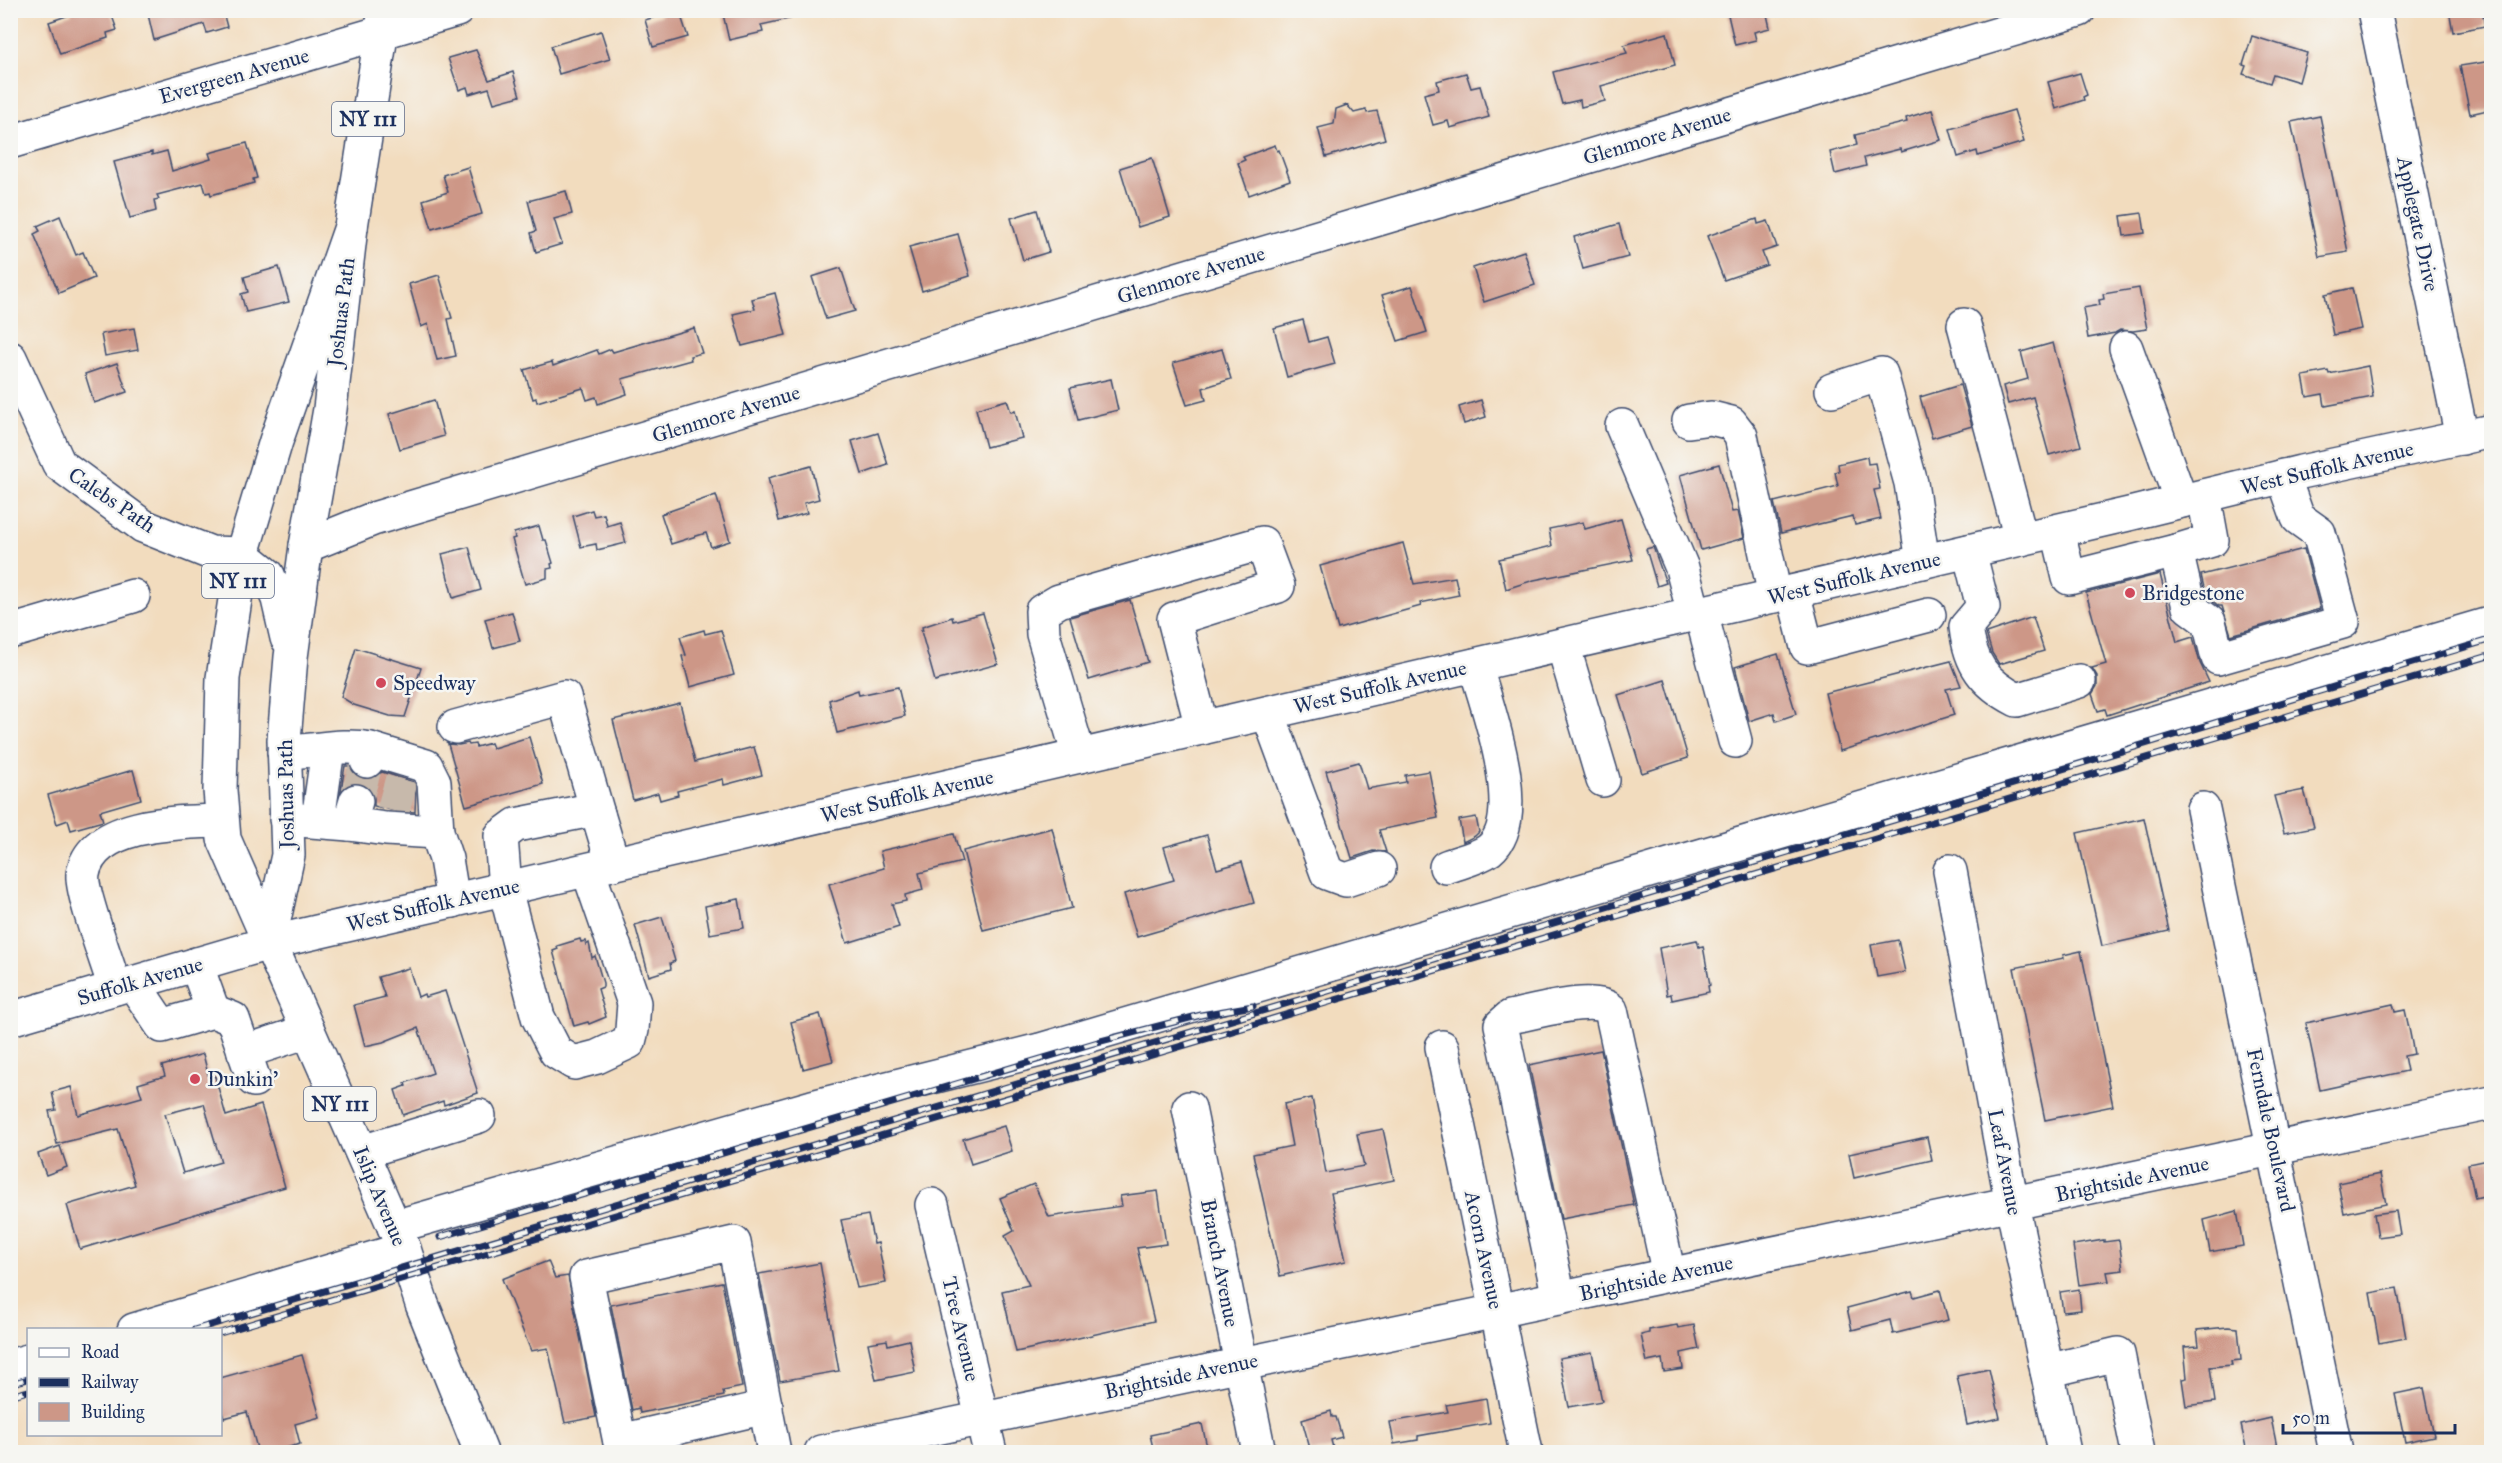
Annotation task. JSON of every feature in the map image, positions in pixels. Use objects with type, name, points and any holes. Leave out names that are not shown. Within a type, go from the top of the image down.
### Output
[{"type":"street","name":"Evergreen Avenue","points":[[10,142],[384,22],[457,10]]},
{"type":"street","name":"Glenmore Avenue","points":[[306,546],[373,519],[2079,10]]},
{"type":"street","name":"Applegate Drive","points":[[2374,10],[2477,434]]},
{"type":"street","name":"Joshuas Path","points":[[269,943],[288,855],[284,752],[291,657],[306,546],[330,409],[351,227],[384,22]]},
{"type":"street","name":"Joshuas Path","points":[[269,943],[224,839],[220,790],[223,678],[242,554],[276,441],[351,227]]},
{"type":"street","points":[[1964,325],[2022,539]]},
{"type":"street","points":[[2058,531],[2069,578],[2212,540],[2127,348]]},
{"type":"street","name":"Calebs Path","points":[[10,358],[59,464],[143,526],[211,553],[242,554]]},
{"type":"street","points":[[1832,390],[1881,374],[1911,483],[1923,562]]},
{"type":"street","points":[[1689,422],[1711,418],[1731,423],[1741,436],[1784,594],[1807,646],[1929,615]]},
{"type":"street","points":[[1622,426],[1682,568],[1735,741]]},
{"type":"street","name":"West Suffolk Avenue","points":[[269,943],[2058,531],[2283,476],[2477,434]]},
{"type":"street","points":[[2176,551],[2189,607],[2208,622],[2218,658],[2343,622],[2319,533],[2298,518],[2283,476]]},
{"type":"street","points":[[1078,756],[1043,634],[1042,611],[1059,601],[1262,543],[1278,586],[1174,619],[1202,728]]},
{"type":"street","points":[[1969,551],[1983,607],[1966,627],[1968,644],[1975,663],[1995,689],[2017,700],[2079,681]]},
{"type":"street","points":[[242,554],[268,575],[278,599],[291,657]]},
{"type":"street","points":[[10,632],[133,596]]},
{"type":"street","points":[[137,1328],[399,1238],[812,1107],[1040,1050],[2492,622]]},
{"type":"street","points":[[1563,645],[1603,780]]},
{"type":"street","points":[[1446,867],[1488,850],[1498,839],[1505,819],[1507,789],[1502,762],[1475,665]]},
{"type":"street","points":[[456,727],[564,697],[598,814],[601,867],[610,932],[634,1003],[629,1042],[597,1057],[574,1063],[556,1052],[538,1017],[505,889],[501,836],[516,825],[586,811],[598,814]]},
{"type":"street","points":[[1268,713],[1327,873],[1335,878],[1346,880],[1379,869]]},
{"type":"street","points":[[284,752],[308,752],[348,745],[368,755],[406,765],[426,765],[434,782],[437,832],[446,859],[453,901]]},
{"type":"street","points":[[328,749],[341,815]]},
{"type":"street","name":"Ferndale Boulevard","points":[[2203,809],[2275,1148],[2336,1452]]},
{"type":"street","points":[[286,819],[341,815],[389,820],[437,832]]},
{"type":"street","points":[[222,821],[161,824],[122,833],[104,843],[88,860],[83,875],[87,896],[124,986],[162,1026],[213,1011],[233,1019],[249,1066],[308,1031]]},
{"type":"street","name":"Leaf Avenue","points":[[1950,871],[2012,1204],[2064,1452]]},
{"type":"street","name":"Islip Avenue","points":[[269,943],[399,1238],[422,1304],[481,1452]]},
{"type":"street","name":"Suffolk Avenue","points":[[10,1019],[269,943]]},
{"type":"street","points":[[196,964],[213,1011]]},
{"type":"street","points":[[1559,1298],[1501,1025],[1510,1017],[1587,1003],[1605,1005],[1611,1010],[1669,1275]]},
{"type":"street","name":"Acorn Avenue","points":[[1442,1047],[1526,1452]]},
{"type":"street","name":"Brightside Avenue","points":[[821,1452],[2492,1103]]},
{"type":"street","name":"Branch Avenue","points":[[1189,1108],[1259,1452]]},
{"type":"street","points":[[362,1152],[479,1116]]},
{"type":"street","name":"Tree Avenue","points":[[932,1205],[990,1452]]},
{"type":"street","points":[[766,1407],[621,1447],[586,1277],[734,1243],[766,1407],[774,1452]]},
{"type":"street","points":[[2047,1371],[2118,1354],[2138,1452]]},
{"type":"street","points":[[10,1366],[27,1361]]},
{"type":"building","points":[[70,10],[110,10],[117,30],[107,33],[108,38],[60,54],[49,22],[72,14]]},
{"type":"building","points":[[147,10],[236,10],[224,16],[227,27],[207,33],[204,24],[154,40]]},
{"type":"building","points":[[661,10],[679,10],[688,37],[653,47],[645,20],[662,15]]},
{"type":"building","points":[[722,10],[793,10],[793,18],[761,25],[763,32],[729,40]]},
{"type":"building","points":[[1746,10],[1766,10],[1770,28],[1754,32],[1756,40],[1735,45],[1728,15]]},
{"type":"building","points":[[2449,10],[2482,10],[2485,26],[2453,32]]},
{"type":"building","points":[[601,31],[610,59],[559,74],[551,46]]},
{"type":"building","points":[[1667,33],[1675,65],[1601,86],[1605,101],[1581,107],[1580,100],[1562,104],[1553,72],[1627,53],[1624,45]]},
{"type":"building","points":[[2252,36],[2307,53],[2299,82],[2273,74],[2270,83],[2243,74],[2246,66],[2243,65]]},
{"type":"building","points":[[476,50],[489,80],[513,72],[520,96],[494,103],[489,88],[469,94],[467,87],[459,90],[448,58]]},
{"type":"building","points":[[2492,61],[2492,109],[2470,114],[2460,66]]},
{"type":"building","points":[[1466,73],[1471,88],[1480,86],[1489,117],[1450,128],[1448,121],[1433,125],[1424,94],[1439,90],[1437,81]]},
{"type":"building","points":[[2080,73],[2087,95],[2083,97],[2084,100],[2056,109],[2048,82]]},
{"type":"building","points":[[1347,105],[1354,113],[1366,110],[1367,113],[1377,111],[1385,139],[1326,157],[1318,128],[1334,124],[1336,109]]},
{"type":"building","points":[[1932,110],[1941,140],[1901,152],[1900,149],[1864,158],[1866,166],[1835,174],[1830,152],[1857,145],[1855,135],[1907,122],[1906,118]]},
{"type":"building","points":[[2014,110],[2024,142],[1978,156],[1977,151],[1958,157],[1950,129]]},
{"type":"building","points":[[2320,116],[2348,252],[2319,257],[2291,122]]},
{"type":"building","points":[[247,143],[257,178],[253,179],[254,183],[211,195],[210,192],[206,193],[203,183],[157,195],[159,199],[154,200],[156,211],[130,218],[114,162],[152,152],[152,155],[167,151],[172,171],[211,159],[209,153]]},
{"type":"building","points":[[1275,145],[1290,180],[1249,195],[1238,163],[1245,160],[1243,157]]},
{"type":"building","points":[[1152,158],[1170,217],[1138,227],[1120,168]]},
{"type":"building","points":[[468,167],[482,214],[432,229],[423,200],[448,192],[443,175]]},
{"type":"building","points":[[566,191],[572,214],[554,219],[562,244],[536,252],[531,233],[536,231],[528,201]]},
{"type":"building","points":[[1037,210],[1049,252],[1023,260],[1011,218]]},
{"type":"building","points":[[2142,213],[2145,233],[2124,236],[2121,216]]},
{"type":"building","points":[[60,216],[76,255],[83,252],[94,278],[59,293],[34,234],[40,231],[37,226]]},
{"type":"building","points":[[1757,219],[1758,224],[1768,221],[1777,247],[1762,252],[1767,265],[1724,280],[1707,236]]},
{"type":"building","points":[[1619,224],[1628,257],[1583,269],[1574,237]]},
{"type":"building","points":[[958,234],[970,276],[922,291],[909,247]]},
{"type":"building","points":[[1524,251],[1535,285],[1484,302],[1473,268]]},
{"type":"building","points":[[279,267],[289,302],[246,312],[241,294],[248,292],[244,277]]},
{"type":"building","points":[[841,268],[855,311],[826,319],[812,277]]},
{"type":"building","points":[[439,275],[452,318],[448,319],[456,356],[437,360],[428,324],[421,327],[409,284]]},
{"type":"building","points":[[1412,286],[1427,332],[1398,341],[1382,295]]},
{"type":"building","points":[[2139,288],[2147,329],[2120,330],[2088,338],[2083,308],[2100,305],[2099,300],[2104,299],[2103,294]]},
{"type":"building","points":[[2352,288],[2361,329],[2333,335],[2325,294]]},
{"type":"building","points":[[775,293],[786,335],[742,346],[733,314],[755,309],[752,299]]},
{"type":"building","points":[[1303,320],[1309,342],[1327,337],[1335,364],[1287,377],[1274,328]]},
{"type":"building","points":[[134,328],[138,350],[105,356],[101,334]]},
{"type":"building","points":[[694,328],[702,353],[690,356],[691,360],[622,379],[627,394],[598,404],[596,397],[587,400],[583,388],[537,402],[536,398],[533,399],[524,370],[552,362],[553,366],[597,350],[599,354],[611,349],[613,352]]},
{"type":"building","points":[[2053,343],[2081,446],[2049,455],[2033,397],[2008,404],[2003,386],[2028,379],[2021,352]]},
{"type":"building","points":[[1222,349],[1231,379],[1203,388],[1206,400],[1187,405],[1173,363]]},
{"type":"building","points":[[117,363],[127,392],[94,403],[85,374]]},
{"type":"building","points":[[2368,366],[2373,397],[2325,406],[2323,394],[2307,397],[2303,376],[2328,371],[2329,374]]},
{"type":"building","points":[[1111,379],[1118,410],[1078,420],[1070,388]]},
{"type":"building","points":[[1960,385],[1972,426],[1932,438],[1920,397]]},
{"type":"building","points":[[434,400],[444,436],[400,449],[389,414]]},
{"type":"building","points":[[1007,400],[1011,412],[1015,411],[1022,438],[986,447],[976,409]]},
{"type":"building","points":[[1481,400],[1486,417],[1464,424],[1459,407]]},
{"type":"building","points":[[878,433],[888,465],[862,474],[852,441]]},
{"type":"building","points":[[1867,457],[1868,464],[1875,463],[1880,489],[1874,490],[1881,519],[1855,525],[1853,516],[1781,533],[1774,502],[1838,486],[1835,472],[1839,471],[1838,464]]},
{"type":"building","points":[[1719,464],[1732,512],[1738,511],[1744,538],[1701,550],[1680,475]]},
{"type":"building","points":[[811,466],[819,499],[804,503],[807,513],[779,521],[768,478]]},
{"type":"building","points":[[716,495],[730,541],[711,547],[706,533],[671,544],[661,514]]},
{"type":"building","points":[[592,510],[594,516],[604,514],[607,526],[620,522],[626,543],[597,550],[596,544],[581,547],[573,516]]},
{"type":"building","points":[[1621,519],[1633,560],[1534,580],[1506,589],[1499,559],[1552,546],[1549,529],[1583,522],[1585,529]]},
{"type":"building","points":[[539,526],[543,540],[546,540],[553,563],[552,568],[547,569],[547,578],[525,584],[512,539],[515,538],[514,533]]},
{"type":"building","points":[[1403,543],[1414,584],[1455,577],[1459,595],[1420,603],[1421,606],[1338,629],[1320,566]]},
{"type":"building","points":[[469,547],[481,590],[453,598],[442,554]]},
{"type":"building","points":[[1653,547],[1666,583],[1657,586],[1646,549]]},
{"type":"building","points":[[2304,549],[2320,609],[2231,635],[2222,606],[2206,596],[2201,575]]},
{"type":"building","points":[[2160,574],[2177,642],[2193,637],[2200,663],[2209,682],[2107,715],[2105,709],[2098,711],[2092,694],[2097,686],[2097,676],[2092,668],[2106,664],[2086,593]]},
{"type":"building","points":[[1130,600],[1148,662],[1089,680],[1070,617]]},
{"type":"building","points":[[512,612],[520,641],[493,648],[485,619]]},
{"type":"building","points":[[983,613],[998,664],[935,681],[921,631],[923,631],[922,627],[952,617],[953,621]]},
{"type":"building","points":[[2033,617],[2044,651],[1999,664],[1992,653],[1986,633]]},
{"type":"building","points":[[704,630],[705,634],[721,630],[734,675],[690,687],[682,656],[686,655],[680,637]]},
{"type":"building","points":[[356,648],[421,668],[405,717],[390,716],[354,705],[341,697]]},
{"type":"building","points":[[1778,654],[1796,714],[1776,721],[1774,713],[1749,721],[1735,667]]},
{"type":"building","points":[[1951,661],[1961,686],[1946,689],[1954,715],[1840,751],[1825,693]]},
{"type":"building","points":[[1665,680],[1688,758],[1642,773],[1618,695]]},
{"type":"building","points":[[898,687],[905,716],[837,733],[829,700],[858,690],[859,695]]},
{"type":"building","points":[[680,703],[695,762],[754,747],[762,775],[724,785],[723,779],[677,791],[678,795],[660,800],[658,793],[633,800],[613,720]]},
{"type":"building","points":[[529,737],[543,784],[466,806],[448,744],[468,743],[469,745],[475,744],[476,747],[491,743],[493,748]]},
{"type":"building","points":[[1359,762],[1367,789],[1406,782],[1405,775],[1429,771],[1438,818],[1379,830],[1386,852],[1373,851],[1352,858],[1326,771]]},
{"type":"building","points":[[345,766],[349,766],[354,775],[363,779],[373,779],[382,772],[413,782],[416,787],[415,812],[374,806],[374,797],[370,789],[361,783],[351,783],[341,791]]},
{"type":"building","points":[[133,770],[141,799],[100,811],[103,821],[71,830],[68,820],[57,824],[48,795]]},
{"type":"building","points":[[2304,790],[2314,827],[2284,833],[2274,796]]},
{"type":"building","points":[[1476,817],[1479,832],[1463,842],[1459,820]]},
{"type":"building","points":[[2144,818],[2169,931],[2102,946],[2077,833]]},
{"type":"building","points":[[1052,828],[1072,908],[983,930],[963,851]]},
{"type":"building","points":[[954,834],[962,862],[919,873],[923,890],[905,895],[906,901],[892,904],[899,927],[847,943],[829,884],[884,868],[880,851]]},
{"type":"building","points":[[1207,835],[1217,869],[1242,862],[1254,903],[1137,937],[1124,894],[1174,880],[1164,847]]},
{"type":"building","points":[[739,899],[744,928],[710,934],[705,906]]},
{"type":"building","points":[[662,917],[675,961],[670,963],[671,969],[649,976],[635,925]]},
{"type":"building","points":[[580,939],[581,942],[585,941],[586,945],[589,943],[592,958],[595,956],[603,983],[603,987],[598,989],[606,1017],[589,1024],[588,1022],[574,1026],[553,951],[558,949],[557,946]]},
{"type":"building","points":[[1697,940],[1699,947],[1703,946],[1710,985],[1708,986],[1709,992],[1672,1000],[1671,994],[1667,995],[1659,948]]},
{"type":"building","points":[[1898,940],[1905,972],[1877,977],[1871,945]]},
{"type":"building","points":[[2081,951],[2113,1106],[2045,1120],[2014,968],[2064,958],[2063,955]]},
{"type":"building","points":[[409,968],[418,997],[445,991],[478,1093],[444,1105],[443,1101],[403,1115],[395,1090],[406,1086],[405,1083],[433,1073],[418,1028],[383,1042],[365,1046],[354,1005],[385,997],[378,977]]},
{"type":"building","points":[[2393,1004],[2395,1012],[2405,1010],[2410,1033],[2414,1054],[2404,1056],[2407,1071],[2320,1090],[2306,1023]]},
{"type":"building","points":[[820,1014],[833,1061],[803,1069],[791,1022]]},
{"type":"building","points":[[1601,1050],[1634,1205],[1561,1219],[1529,1065]]},
{"type":"building","points":[[203,1054],[209,1078],[215,1076],[226,1116],[261,1105],[285,1187],[80,1249],[67,1205],[135,1185],[118,1129],[57,1144],[49,1111],[56,1110],[52,1092],[71,1087],[78,1115],[142,1097],[138,1084],[165,1076],[162,1066]],"holes":[[[204,1104],[221,1162],[183,1173],[165,1114]]]},
{"type":"building","points":[[1312,1098],[1326,1173],[1364,1166],[1357,1134],[1383,1129],[1394,1180],[1331,1193],[1346,1261],[1280,1276],[1253,1154],[1292,1146],[1284,1104]]},
{"type":"building","points":[[1004,1126],[1012,1151],[971,1164],[963,1139]]},
{"type":"building","points":[[1927,1137],[1932,1160],[1854,1178],[1849,1154]]},
{"type":"building","points":[[60,1146],[67,1167],[46,1175],[38,1154]]},
{"type":"building","points":[[2492,1159],[2492,1194],[2475,1198],[2468,1164]]},
{"type":"building","points":[[2380,1174],[2386,1204],[2344,1213],[2338,1183]]},
{"type":"building","points":[[1034,1184],[1049,1217],[1122,1206],[1120,1196],[1158,1191],[1166,1244],[1137,1248],[1154,1321],[1016,1352],[1002,1291],[1029,1285],[1005,1236],[1014,1231],[1000,1198]]},
{"type":"building","points":[[2237,1211],[2243,1246],[2210,1252],[2204,1220]]},
{"type":"building","points":[[2396,1211],[2400,1234],[2378,1237],[2374,1214]]},
{"type":"building","points":[[868,1215],[874,1244],[878,1243],[886,1283],[857,1288],[841,1220]]},
{"type":"building","points":[[2104,1240],[2104,1242],[2119,1240],[2123,1270],[2107,1272],[2109,1281],[2079,1285],[2073,1245]]},
{"type":"building","points":[[548,1261],[555,1278],[568,1276],[596,1417],[565,1423],[548,1348],[531,1351],[502,1279]]},
{"type":"building","points":[[820,1263],[839,1371],[780,1381],[759,1274]]},
{"type":"building","points":[[722,1282],[742,1387],[723,1391],[724,1396],[640,1413],[639,1408],[632,1410],[611,1305]]},
{"type":"building","points":[[2397,1288],[2406,1338],[2379,1343],[2370,1293]]},
{"type":"building","points":[[2079,1289],[2081,1310],[2063,1312],[2060,1292]]},
{"type":"building","points":[[1940,1290],[1948,1320],[1893,1334],[1890,1320],[1852,1330],[1847,1308],[1912,1291],[1914,1297]]},
{"type":"building","points":[[1677,1325],[1678,1328],[1694,1325],[1699,1349],[1681,1353],[1683,1369],[1664,1372],[1662,1359],[1647,1362],[1641,1335],[1649,1333],[1649,1330]]},
{"type":"building","points":[[2238,1328],[2241,1360],[2231,1361],[2232,1365],[2210,1367],[2215,1402],[2186,1406],[2182,1379],[2187,1378],[2184,1347],[2199,1346],[2197,1330]]},
{"type":"building","points":[[887,1340],[888,1345],[909,1340],[915,1372],[876,1380],[868,1343]]},
{"type":"building","points":[[1592,1352],[1602,1401],[1569,1407],[1559,1358]]},
{"type":"building","points":[[302,1355],[320,1417],[295,1424],[300,1444],[271,1452],[258,1452],[247,1412],[224,1418],[222,1377]]},
{"type":"building","points":[[1989,1369],[2000,1418],[1967,1425],[1957,1376]]},
{"type":"building","points":[[2424,1388],[2434,1436],[2405,1442],[2395,1394]]},
{"type":"building","points":[[1486,1398],[1490,1423],[1418,1436],[1418,1440],[1394,1444],[1390,1422],[1448,1412],[1446,1405]]},
{"type":"building","points":[[1331,1411],[1332,1417],[1336,1417],[1342,1437],[1331,1440],[1333,1448],[1311,1452],[1302,1420]]},
{"type":"building","points":[[2271,1418],[2278,1452],[2247,1452],[2241,1425]]},
{"type":"building","points":[[1202,1424],[1208,1452],[1154,1452],[1150,1435]]},
{"type":"tunnel","points":[[356,801],[367,761]]},
{"type":"tunnel","points":[[393,811],[404,771]]},
{"type":"railway","points":[[201,1328],[1352,984],[2492,639]]},
{"type":"railway","points":[[222,1332],[2492,655]]},
{"type":"railway","points":[[440,1237],[1101,1041],[1201,1015],[1253,1006]]},
{"type":"railway","points":[[10,1384],[27,1379]]},
{"type":"railway","points":[[10,1396],[27,1391]]},
{"type":"place","name":"Bridgestone","points":[[2130,593]]},
{"type":"place","name":"Speedway","points":[[381,683]]},
{"type":"place","name":"Dunkin'","points":[[195,1079]]}]
